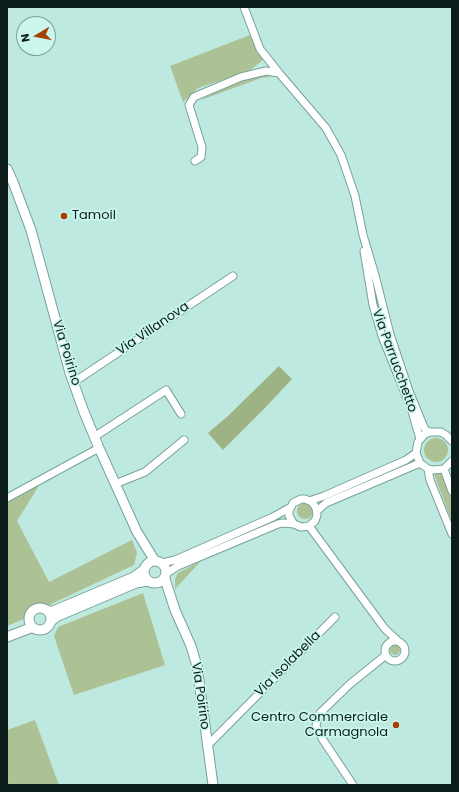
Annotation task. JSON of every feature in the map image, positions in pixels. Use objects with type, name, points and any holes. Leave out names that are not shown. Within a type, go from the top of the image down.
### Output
[{"type":"main road","name":"Via Poirino","points":[[7,169],[30,230],[74,382],[94,437],[137,532],[144,554],[145,567]]},
{"type":"main road","name":"Via Poirino","points":[[137,532],[159,562]]},
{"type":"main road","points":[[159,562],[164,566],[166,576],[159,583],[136,583],[58,616],[51,621],[45,629],[39,630],[31,623],[31,614],[36,609],[42,608],[48,611],[53,611],[134,577],[149,563],[159,562]]},
{"type":"main road","points":[[145,567],[144,575],[152,582]]},
{"type":"main road","name":"Via Poirino","points":[[166,576],[175,610]]},
{"type":"main road","name":"Via Poirino","points":[[152,582],[164,593],[175,610],[191,646],[197,666],[213,785]]},
{"type":"main road","points":[[48,611],[51,621]]},
{"type":"main road","points":[[7,632],[31,623]]},
{"type":"main road","points":[[7,637],[31,623]]},
{"type":"street","name":"Via Parrucchetto","points":[[244,7],[260,50],[333,138],[350,178],[392,342],[423,425],[426,431],[430,432]]},
{"type":"street","points":[[195,161],[201,157],[202,147],[189,105],[194,97],[241,77],[266,71],[279,73]]},
{"type":"street","name":"Via Parrucchetto","points":[[364,234],[364,251],[369,283],[382,336],[411,408],[420,439]]},
{"type":"street","name":"Via Villanova","points":[[74,382],[233,276]]},
{"type":"street","points":[[94,437],[166,390],[181,414]]},
{"type":"street","points":[[452,441],[441,432],[430,432],[420,439],[416,453],[420,463],[428,469],[444,469],[452,461]]},
{"type":"street","points":[[115,484],[145,472],[184,440]]},
{"type":"street","points":[[7,498],[99,448]]},
{"type":"street","points":[[159,562],[174,560],[284,512],[301,499],[309,500],[324,496],[406,460],[416,453]]},
{"type":"street","points":[[166,576],[178,566],[278,524],[294,524],[301,527],[309,526],[315,521],[317,511],[326,503],[420,463]]},
{"type":"street","points":[[428,469],[430,480],[452,534]]},
{"type":"street","points":[[444,469],[452,490]]},
{"type":"street","points":[[309,500],[317,511]]},
{"type":"street","points":[[291,506],[289,516],[294,524]]},
{"type":"street","points":[[309,526],[385,629],[401,642],[406,651],[401,660],[394,661],[386,655],[385,629]]},
{"type":"street","name":"Via Isolabella","points":[[207,746],[335,617]]},
{"type":"street","points":[[386,645],[392,641],[398,641]]},
{"type":"street","points":[[353,785],[323,740],[316,726],[317,720],[320,714],[350,684],[386,655]]},
{"type":"green space","points":[[250,35],[263,60],[249,71],[198,88],[183,102],[170,66]]},
{"type":"green space","points":[[262,75],[272,77],[261,78],[201,100],[221,89],[254,76]]},
{"type":"green space","points":[[279,366],[292,379],[223,450],[208,433],[228,416]]},
{"type":"green space","points":[[436,438],[444,442],[448,450],[444,458],[436,462],[428,458],[424,450],[428,442]]},
{"type":"green space","points":[[434,474],[443,474],[452,499],[452,522]]},
{"type":"green space","points":[[40,484],[17,521],[49,582],[132,540],[137,553],[134,565],[49,605],[39,604],[32,606],[25,613],[24,619],[7,626],[7,501]]},
{"type":"green space","points":[[305,503],[312,508],[313,511],[308,518],[305,519],[298,514],[297,511],[302,504]]},
{"type":"green space","points":[[201,561],[175,589],[175,579],[178,573]]},
{"type":"green space","points":[[143,593],[165,665],[74,695],[54,636],[58,627]]},
{"type":"green space","points":[[395,645],[400,650],[395,655],[390,650]]},
{"type":"green space","points":[[35,720],[59,785],[9,785],[7,779],[7,730]]},
{"type":"place","name":"Tamoil","points":[[64,216]]},
{"type":"place","name":"Centro Commerciale Carmagnola","points":[[396,725]]}]
